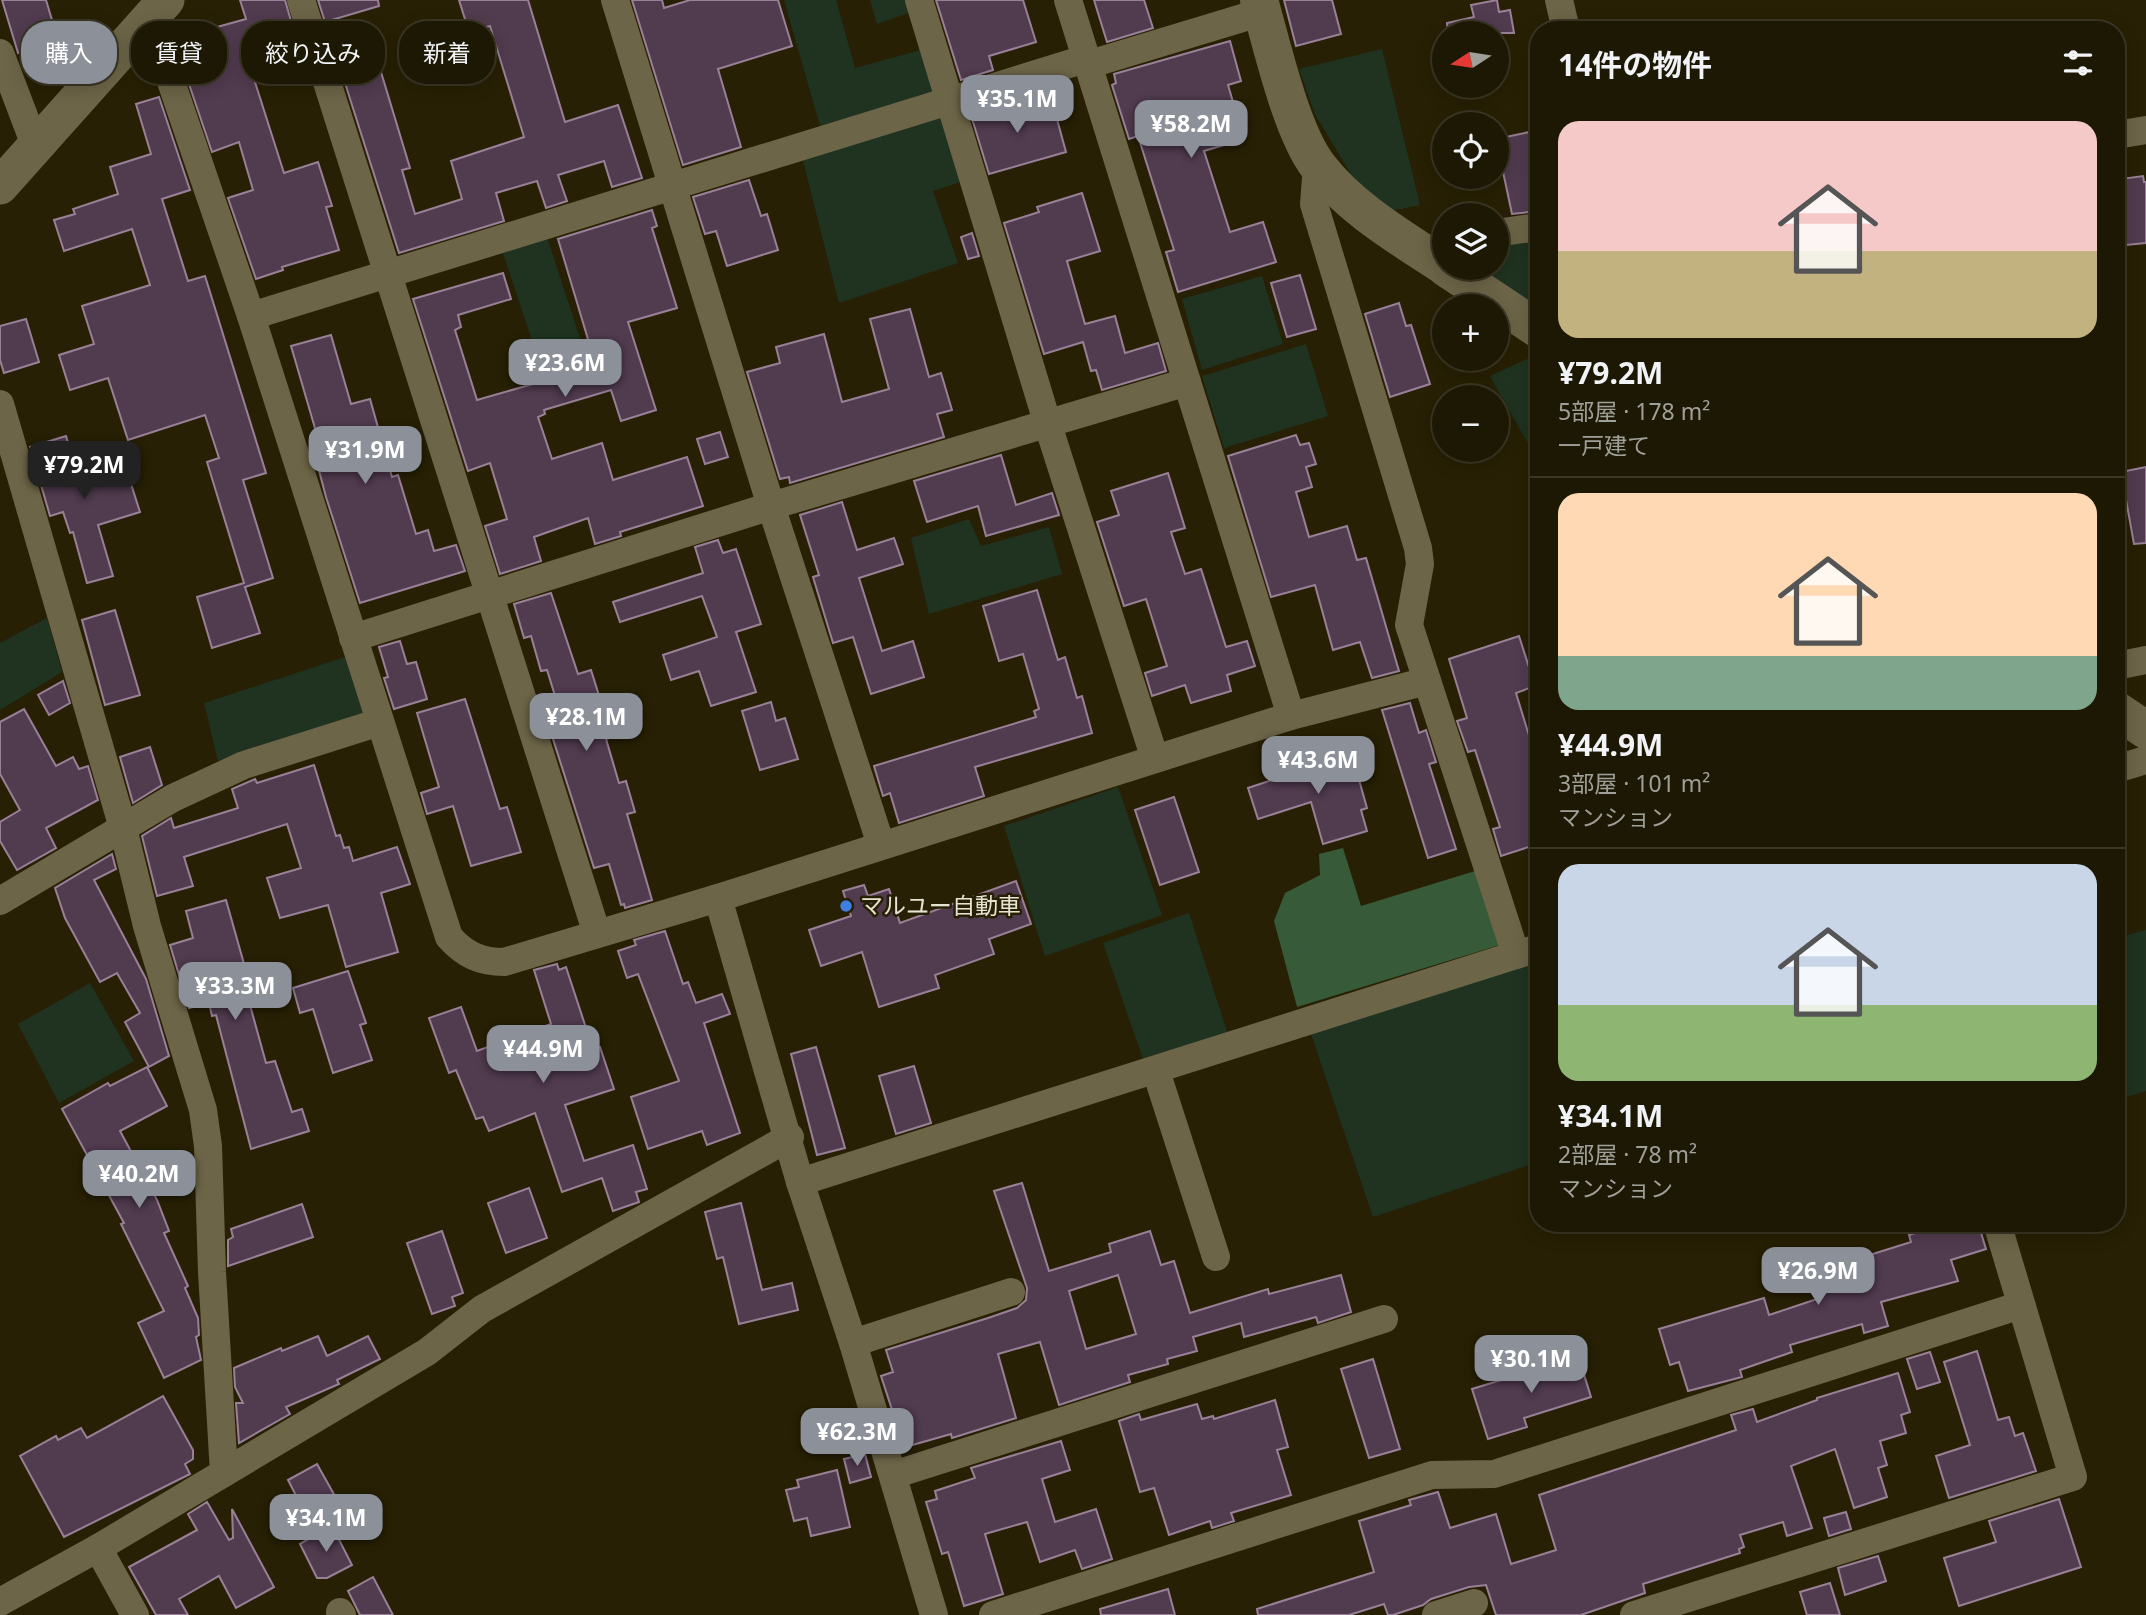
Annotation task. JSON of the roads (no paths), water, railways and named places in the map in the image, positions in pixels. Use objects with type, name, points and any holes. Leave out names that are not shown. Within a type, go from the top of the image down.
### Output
[{"type":"main road","points":[[1260,6],[1296,123],[1317,165],[1344,195],[1428,243]]},
{"type":"main road","points":[[1465,280],[1530,323]]},
{"type":"main road","points":[[2125,716],[2146,730]]},
{"type":"street","points":[[301,0],[597,934]]},
{"type":"street","points":[[615,0],[771,506],[881,845]]},
{"type":"street","points":[[919,0],[1048,425],[1155,759]]},
{"type":"street","points":[[1068,0],[1291,716]]},
{"type":"street","points":[[1559,0],[1564,21]]},
{"type":"street","points":[[251,316],[949,99],[1086,62],[1260,6]]},
{"type":"street","points":[[158,8],[251,316],[353,638],[449,937],[460,950],[485,962],[503,962],[718,898],[1291,716],[1427,681]]},
{"type":"street","points":[[0,186],[158,8]]},
{"type":"street","points":[[0,53],[35,145]]},
{"type":"street","points":[[2125,134],[2146,130]]},
{"type":"street","points":[[800,1182],[1527,951],[1427,681],[1409,625],[1420,564],[1418,548],[1314,204],[1317,165]]},
{"type":"street","points":[[1509,231],[1530,228]]},
{"type":"street","points":[[353,638],[771,506],[1187,382]]},
{"type":"street","points":[[0,404],[123,828],[147,926],[204,1122],[208,1146],[224,1473]]},
{"type":"street","points":[[2125,664],[2146,660]]},
{"type":"street","points":[[0,901],[173,798],[244,765],[380,722]]},
{"type":"street","points":[[2125,766],[2146,760]]},
{"type":"street","points":[[718,898],[800,1182],[853,1343],[934,1615]]},
{"type":"street","points":[[1156,1071],[1216,1257]]},
{"type":"street","points":[[0,1602],[98,1548],[427,1352],[482,1309],[789,1137]]},
{"type":"street","points":[[1634,1615],[2073,1477],[2000,1232]]},
{"type":"street","points":[[853,1343],[1011,1292]]},
{"type":"street","points":[[993,1615],[1432,1475],[1494,1474],[2021,1305]]},
{"type":"street","points":[[892,1475],[1384,1318]]},
{"type":"street","points":[[98,1548],[135,1615]]},
{"type":"street","points":[[1436,1615],[1474,1603]]},
{"type":"place","name":"マルユー自動車","points":[[846,906]]}]
